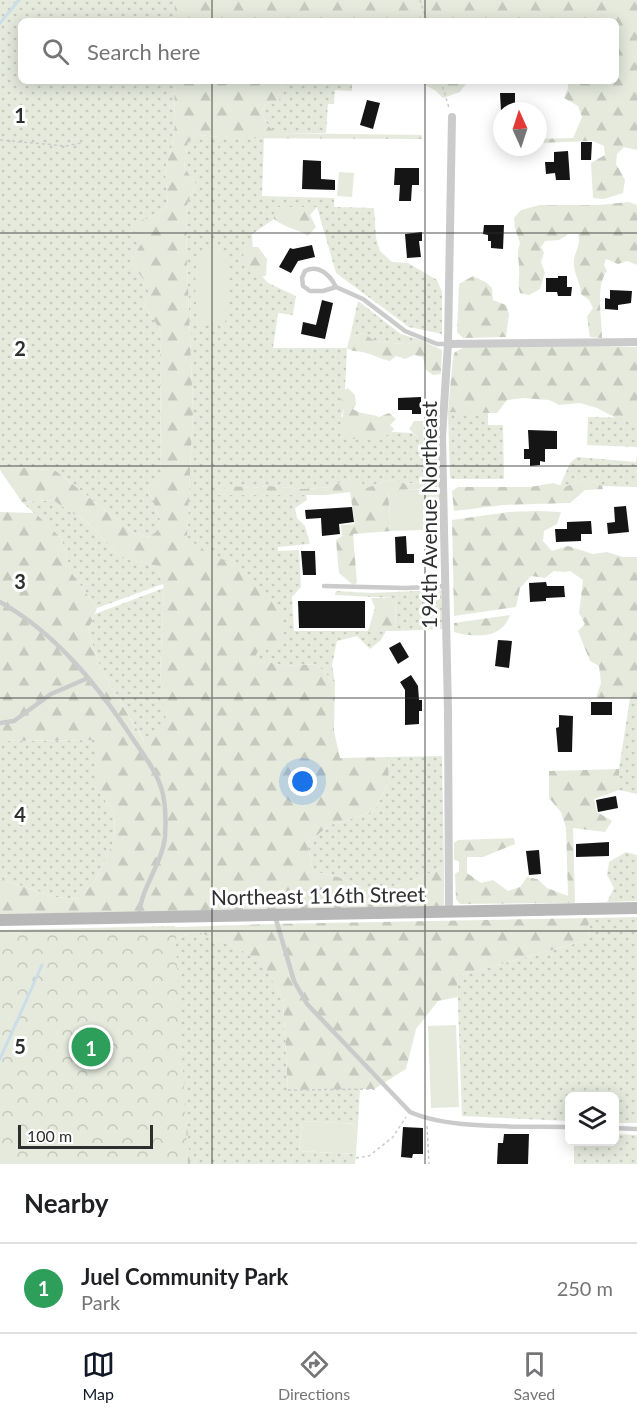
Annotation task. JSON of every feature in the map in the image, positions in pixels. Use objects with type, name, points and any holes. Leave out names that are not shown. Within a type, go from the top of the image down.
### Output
[{"type":"street","name":"194th Avenue Northeast","points":[[449,913],[446,586],[442,437],[448,344],[452,117]]},
{"type":"street","points":[[448,344],[637,342]]},
{"type":"street","name":"Northeast 116th Street","points":[[0,920],[637,908]]},
{"type":"lane","points":[[336,287],[332,278],[320,269],[311,268],[305,271],[302,278],[303,286],[310,291],[323,291],[336,287],[363,299],[405,331],[437,344],[448,344]]},
{"type":"lane","points":[[324,586],[406,588],[446,586]]},
{"type":"lane","points":[[0,602],[18,612],[46,634],[88,678],[112,707],[152,768],[161,787],[165,807],[165,838],[156,868],[139,907],[138,918]]},
{"type":"lane","points":[[0,723],[14,720],[51,694],[88,678]]},
{"type":"lane","points":[[274,915],[294,981],[307,1004],[410,1113],[424,1119],[464,1124],[565,1127]]},
{"type":"lane","points":[[619,1128],[637,1129]]},
{"type":"path","points":[[420,0],[426,18]]},
{"type":"path","points":[[442,84],[452,117]]},
{"type":"path","points":[[0,140],[66,146],[81,143]]},
{"type":"path","points":[[288,1090],[374,1089],[391,1091]]},
{"type":"path","points":[[356,1158],[369,1156],[393,1137],[410,1113]]},
{"type":"path","points":[[424,1119],[428,1128],[429,1164]]},
{"type":"green space","points":[[0,0],[175,0],[174,18],[18,18],[18,84],[174,84],[175,124],[172,146],[165,169],[168,206],[150,218],[131,223],[141,244],[130,262],[148,285],[148,297],[144,305],[162,333],[160,355],[161,477],[148,489],[160,519],[157,531],[149,537],[134,533],[56,471],[0,465]]},
{"type":"green space","points":[[175,0],[637,0],[637,150],[624,147],[617,154],[616,164],[625,180],[623,193],[604,199],[593,198],[591,163],[605,155],[604,146],[593,141],[547,143],[547,139],[573,138],[582,117],[578,106],[564,98],[568,84],[619,84],[619,18],[174,18]]},
{"type":"green space","points":[[174,84],[280,84],[283,89],[278,103],[266,104],[261,112],[275,133],[422,135],[422,139],[230,138],[197,135],[188,142],[184,167],[196,184],[186,207],[193,411],[187,538],[208,553],[236,565],[261,587],[280,611],[284,631],[280,646],[259,649],[254,659],[285,666],[316,664],[335,683],[334,731],[340,758],[388,757],[389,782],[373,812],[330,825],[307,843],[313,871],[338,877],[365,889],[402,885],[444,867],[444,908],[0,914],[0,879],[56,897],[78,899],[96,879],[114,841],[115,814],[96,788],[96,740],[0,741],[0,512],[35,513],[61,538],[71,572],[97,608],[88,631],[101,669],[144,741],[166,722],[160,675],[164,588],[157,566],[121,558],[89,524],[53,500],[22,502],[0,470],[0,465],[56,471],[134,533],[149,537],[157,531],[160,519],[148,489],[161,476],[160,355],[162,333],[144,305],[148,297],[148,285],[130,262],[141,244],[130,223],[150,218],[168,206],[165,169],[172,146],[175,124]]},
{"type":"green space","points":[[280,84],[352,84],[352,91],[335,90],[334,104],[328,104],[326,133],[275,133],[261,112],[266,104],[283,89]]},
{"type":"green space","points":[[423,84],[466,84],[460,92],[443,98]]},
{"type":"green space","points":[[197,135],[230,138],[264,137],[262,196],[334,198],[334,207],[374,208],[376,238],[380,251],[392,262],[408,263],[437,280],[442,292],[442,334],[409,327],[336,273],[317,207],[275,207],[274,219],[252,234],[254,267],[268,283],[296,296],[293,315],[278,313],[273,348],[347,348],[344,409],[341,416],[364,437],[393,432],[412,433],[417,437],[429,439],[434,448],[437,448],[440,489],[429,480],[400,483],[390,480],[366,488],[350,479],[329,487],[304,489],[234,486],[213,495],[306,494],[307,500],[295,508],[297,518],[305,526],[310,544],[278,547],[278,551],[299,550],[301,587],[292,597],[294,631],[386,631],[381,640],[370,649],[357,636],[337,641],[332,665],[335,683],[316,664],[285,666],[253,659],[259,649],[187,538],[193,411],[186,207],[196,184],[184,167],[188,142]]},
{"type":"green space","points":[[339,172],[354,173],[352,197],[337,196]]},
{"type":"green space","points":[[629,202],[637,205],[637,265],[627,261],[618,264],[606,259],[604,265],[607,271],[603,277],[600,294],[602,338],[590,337],[589,334],[587,317],[593,308],[589,300],[581,294],[574,268],[579,242],[578,234],[569,234],[559,240],[545,241],[541,247],[544,253],[541,262],[545,273],[540,289],[529,295],[520,293],[518,253],[520,243],[514,218],[521,210],[540,205],[599,205]]},
{"type":"green space","points":[[274,207],[317,207],[310,215],[316,227],[308,236],[282,224],[274,219]]},
{"type":"green space","points":[[210,246],[221,249],[227,261],[228,317],[224,323],[213,326],[200,322],[196,299],[197,260],[201,251]]},
{"type":"green space","points":[[244,247],[258,247],[267,259],[266,276],[253,277],[243,261]]},
{"type":"green space","points":[[473,276],[492,288],[493,300],[506,305],[509,314],[506,337],[463,338],[457,332],[459,284]]},
{"type":"green space","points":[[358,301],[401,334],[421,340],[408,344],[375,342],[363,333],[350,337]]},
{"type":"green space","points":[[363,333],[376,342],[408,344],[421,340],[442,350],[441,374],[433,375],[426,370],[423,357],[414,355],[405,359],[396,356],[390,361],[347,348],[350,337]]},
{"type":"green space","points":[[465,347],[637,347],[637,418],[616,418],[597,408],[580,403],[559,405],[549,400],[523,398],[507,400],[497,413],[448,412],[453,357],[455,352]]},
{"type":"green space","points":[[348,388],[355,395],[356,405],[353,409],[379,417],[389,413],[396,419],[390,425],[394,429],[380,438],[352,439],[341,426],[344,409],[341,401],[343,391]]},
{"type":"green space","points":[[448,412],[488,412],[488,425],[503,425],[504,479],[452,479],[450,477]]},
{"type":"green space","points":[[435,415],[440,415],[437,448],[434,448],[429,439],[417,437],[409,429],[414,421],[428,421]]},
{"type":"green space","points":[[588,417],[637,418],[637,447],[587,445]]},
{"type":"green space","points":[[637,454],[637,487],[602,486],[586,478],[565,487],[560,486],[570,463],[577,457],[636,462]]},
{"type":"green space","points":[[586,478],[602,486],[603,489],[585,490],[570,503],[503,505],[454,511],[452,491],[458,487],[530,487],[553,483],[565,487]]},
{"type":"green space","points":[[350,479],[360,480],[366,488],[390,480],[410,483],[429,480],[440,489],[388,490],[391,531],[353,534],[357,583],[353,585],[339,573],[336,540],[342,536],[341,525],[355,524],[350,492],[325,495],[212,495],[234,486],[304,489],[329,487]]},
{"type":"green space","points":[[440,489],[439,525],[426,527],[423,530],[391,531],[388,490]]},
{"type":"green space","points":[[53,500],[89,524],[121,558],[157,566],[163,584],[97,608],[71,572],[61,538],[22,502]]},
{"type":"green space","points":[[509,512],[561,512],[557,524],[544,531],[543,541],[552,551],[568,546],[593,554],[607,552],[623,557],[637,557],[637,698],[596,698],[601,683],[599,666],[590,661],[578,631],[585,624],[579,613],[583,580],[570,571],[554,571],[545,578],[531,576],[520,588],[516,607],[454,616],[452,520]]},
{"type":"green space","points":[[164,588],[160,675],[167,722],[145,742],[101,669],[88,631],[95,614]]},
{"type":"green space","points":[[441,590],[443,629],[396,631],[395,598],[335,595],[336,591],[371,593]]},
{"type":"green space","points":[[371,598],[395,598],[396,631],[368,631],[375,608]]},
{"type":"green space","points":[[510,615],[501,629],[494,633],[479,636],[454,632],[454,623]]},
{"type":"green space","points":[[630,698],[637,698],[637,794],[619,790],[619,769]]},
{"type":"green space","points":[[96,740],[96,788],[115,814],[114,841],[96,879],[78,899],[56,897],[0,879],[0,741]]},
{"type":"green space","points":[[442,756],[444,867],[402,885],[365,889],[338,877],[313,871],[307,843],[330,825],[373,812],[389,782],[388,757]]},
{"type":"green space","points":[[619,769],[619,790],[594,799],[597,812],[612,821],[605,832],[573,828],[575,903],[460,904],[456,899],[455,874],[459,871],[459,862],[454,859],[454,843],[458,840],[514,838],[515,844],[483,857],[467,857],[467,873],[481,883],[493,880],[508,891],[520,887],[527,877],[537,879],[547,888],[568,896],[566,828],[561,812],[549,798],[549,771]]},
{"type":"green space","points":[[626,852],[637,855],[637,901],[607,902],[614,888],[607,875],[609,862]]},
{"type":"green space","points":[[637,917],[637,1123],[619,1123],[619,1092],[565,1092],[565,1121],[462,1116],[457,976],[588,940],[589,918]]},
{"type":"green space","points":[[589,918],[588,940],[457,976],[458,997],[438,1001],[416,1029],[406,1069],[374,1089],[288,1090],[283,1002],[263,962],[233,946],[196,931],[173,940],[190,1164],[0,1164],[0,933],[272,924]]},
{"type":"green space","points":[[175,926],[188,1164],[0,1164],[0,930]]},
{"type":"green space","points":[[196,931],[263,961],[283,1002],[288,1090],[360,1089],[358,1124],[302,1121],[299,1151],[356,1154],[355,1164],[185,1164],[173,940]]},
{"type":"green space","points":[[456,1025],[459,1107],[431,1108],[428,1026]]},
{"type":"green space","points":[[302,1121],[358,1124],[356,1154],[299,1151]]},
{"type":"green space","points":[[619,1134],[637,1135],[637,1164],[574,1164],[574,1146],[619,1146]]},
{"type":"building","points":[[500,93],[515,93],[515,102],[500,102]]},
{"type":"building","points":[[367,100],[380,103],[373,129],[360,125]]},
{"type":"building","points":[[581,142],[592,142],[591,160],[581,160]]},
{"type":"building","points":[[568,151],[570,180],[556,180],[555,173],[546,174],[545,162],[554,162],[554,152]]},
{"type":"building","points":[[303,160],[321,161],[321,179],[335,180],[335,190],[302,189]]},
{"type":"building","points":[[395,168],[419,168],[419,185],[412,185],[411,201],[399,201],[400,185],[394,185]]},
{"type":"building","points":[[484,225],[504,225],[503,249],[491,248],[488,235],[483,234]]},
{"type":"building","points":[[422,232],[422,241],[419,241],[421,257],[407,258],[405,234]]},
{"type":"building","points":[[312,245],[315,257],[298,261],[291,273],[279,267],[290,248]]},
{"type":"building","points":[[558,276],[567,276],[567,287],[572,287],[571,296],[558,296],[557,292],[546,292],[546,278],[558,278]]},
{"type":"building","points":[[610,290],[632,291],[631,303],[618,305],[618,310],[605,309],[605,298],[610,299]]},
{"type":"building","points":[[322,300],[333,303],[325,339],[301,334],[303,322],[316,325]]},
{"type":"building","points":[[421,397],[421,414],[412,414],[412,410],[398,410],[398,398]]},
{"type":"building","points":[[528,430],[557,431],[557,449],[545,449],[545,462],[540,461],[540,465],[530,466],[530,459],[524,459],[524,449],[529,449]]},
{"type":"building","points":[[626,506],[629,532],[608,534],[607,523],[615,522],[614,507]]},
{"type":"building","points":[[352,507],[354,522],[339,524],[340,534],[322,536],[321,518],[306,519],[305,510]]},
{"type":"building","points":[[591,521],[592,534],[581,534],[581,541],[556,542],[555,529],[567,529],[567,522]]},
{"type":"building","points":[[406,536],[407,554],[414,554],[414,563],[396,563],[395,537]]},
{"type":"building","points":[[301,551],[315,551],[316,575],[303,575]]},
{"type":"building","points":[[546,582],[547,586],[564,586],[565,597],[530,602],[529,583]]},
{"type":"building","points":[[298,601],[365,601],[365,628],[299,628]]},
{"type":"building","points":[[498,640],[512,641],[509,668],[495,666]]},
{"type":"building","points":[[400,642],[409,657],[398,664],[389,648]]},
{"type":"building","points":[[411,675],[418,686],[422,711],[419,711],[419,724],[405,725],[405,690],[400,682]]},
{"type":"building","points":[[591,702],[612,702],[612,715],[591,715]]},
{"type":"building","points":[[559,715],[573,716],[572,752],[558,752],[556,728],[559,727]]},
{"type":"building","points":[[616,796],[618,808],[598,812],[596,800]]},
{"type":"building","points":[[609,842],[609,856],[576,857],[576,844]]},
{"type":"building","points":[[539,850],[541,874],[529,875],[526,851]]},
{"type":"building","points":[[403,1127],[423,1128],[423,1154],[413,1154],[412,1158],[401,1157]]},
{"type":"building","points":[[504,1134],[529,1134],[528,1164],[497,1164],[498,1143],[503,1143]]},
{"type":"waterway","points":[[0,23],[19,0]]},
{"type":"waterway","points":[[0,1059],[42,965]]},
{"type":"place","name":"Juel Community Park","points":[[91,1047]]}]
